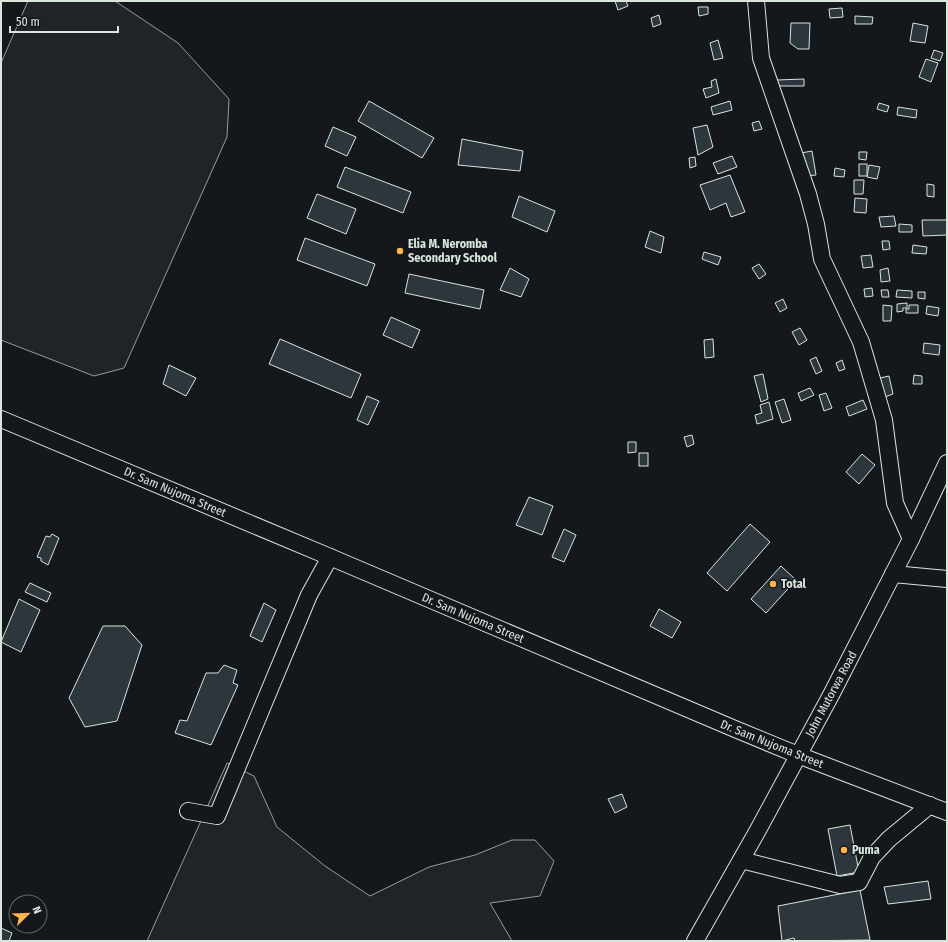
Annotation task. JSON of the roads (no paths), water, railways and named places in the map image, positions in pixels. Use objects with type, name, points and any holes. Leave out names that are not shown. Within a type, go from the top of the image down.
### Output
[{"type":"street","points":[[756,1],[761,58],[808,194],[816,224],[822,259],[861,342],[884,420],[895,504],[911,539]]},
{"type":"street","name":"Dr. Sam Nujoma Street","points":[[1,419],[798,755],[947,812]]},
{"type":"street","name":"John Mutorwa Road","points":[[695,941],[831,696],[911,539],[947,463]]},
{"type":"street","points":[[188,811],[217,816],[309,595],[330,557]]},
{"type":"street","points":[[893,574],[947,580]]},
{"type":"street","points":[[740,860],[840,885],[859,882],[872,857],[889,839],[930,805]]},
{"type":"place","name":"Elia M. Neromba Secondary School","points":[[400,251]]},
{"type":"place","name":"Total","points":[[773,584]]},
{"type":"place","name":"Puma","points":[[844,850]]}]
